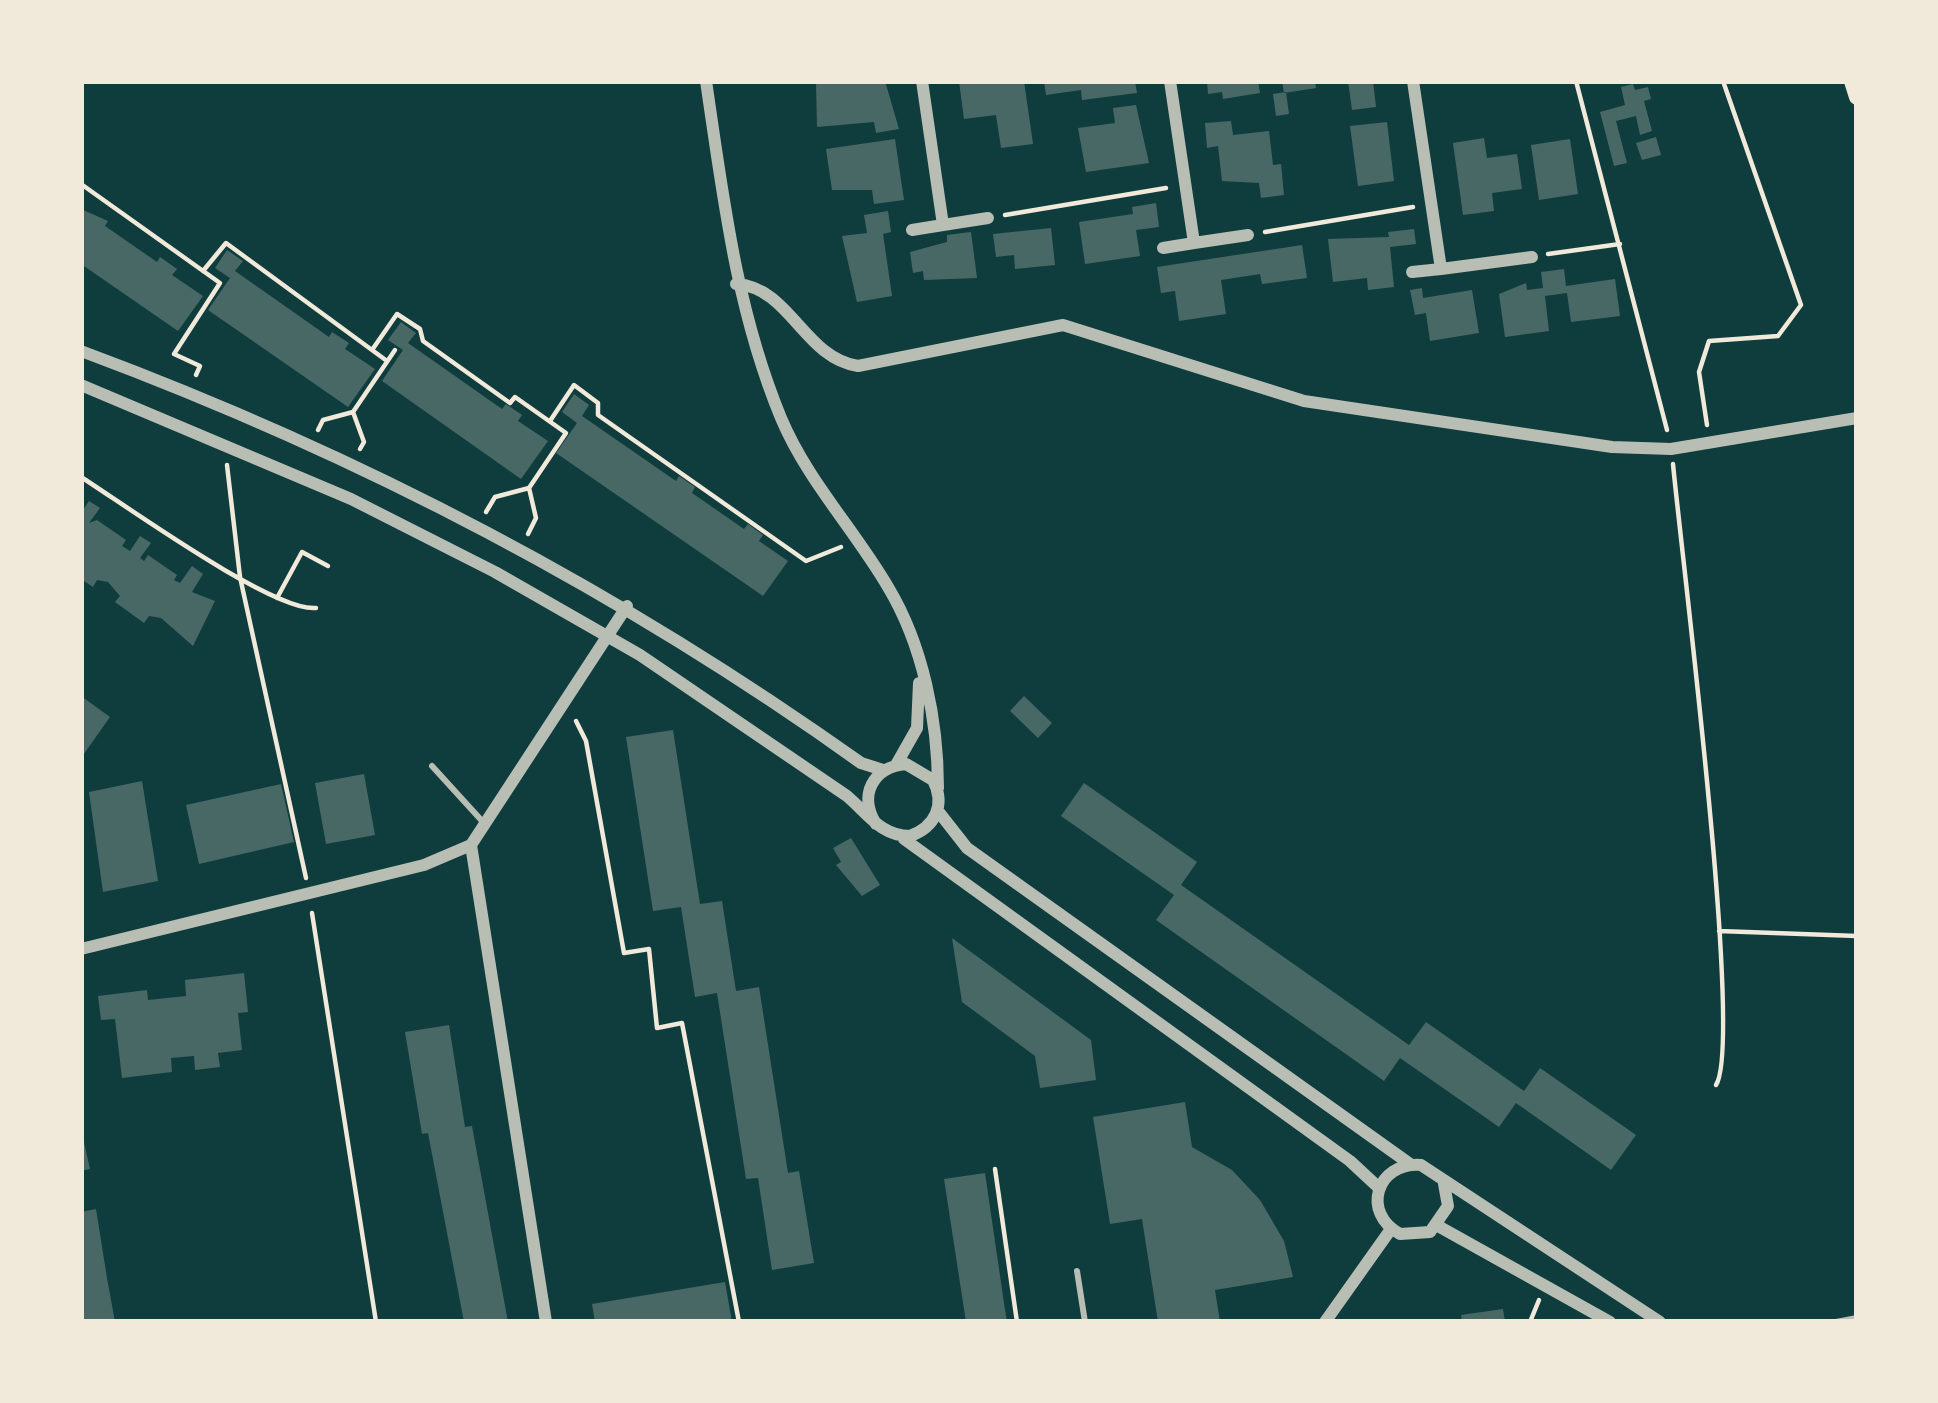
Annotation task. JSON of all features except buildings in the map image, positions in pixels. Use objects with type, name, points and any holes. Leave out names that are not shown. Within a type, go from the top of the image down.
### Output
[{"type":"main road","points":[[1852,81],[1857,97]]},
{"type":"street","points":[[706,81],[736,284],[783,422],[888,586],[917,658],[932,714],[938,812],[922,832],[897,836]]},
{"type":"street","points":[[922,81],[943,225]]},
{"type":"street","points":[[1170,81],[1194,243]]},
{"type":"street","points":[[1413,81],[1441,268]]},
{"type":"street","points":[[911,230],[988,218]]},
{"type":"street","points":[[1163,248],[1248,235]]},
{"type":"street","points":[[1412,272],[1532,256]]},
{"type":"street","points":[[736,284],[766,292],[826,355],[858,366],[1063,325],[1304,401],[1612,447],[1671,448],[1857,418]]},
{"type":"street","points":[[81,351],[189,392],[478,528],[627,605],[861,763],[917,766],[938,789]]},
{"type":"street","points":[[81,385],[351,499],[608,634],[847,796],[876,824],[927,850],[1350,1161],[1378,1187]]},
{"type":"street","points":[[546,1322],[471,845],[627,605]]},
{"type":"street","points":[[876,824],[868,791],[917,728],[917,658]]},
{"type":"street","points":[[938,812],[967,848],[1411,1164],[1430,1169],[1444,1184],[1660,1322]]},
{"type":"street","points":[[81,949],[424,865],[471,845]]},
{"type":"street","points":[[1411,1164],[1391,1172],[1378,1187],[1377,1210],[1391,1229],[1410,1236],[1438,1226],[1448,1206],[1444,1184]]},
{"type":"street","points":[[1438,1226],[1610,1322]]},
{"type":"street","points":[[1325,1322],[1391,1229]]},
{"type":"lane","points":[[432,766],[483,822]]},
{"type":"lane","points":[[1076,1271],[1085,1322]]},
{"type":"lane","points":[[1836,1322],[1857,1318]]},
{"type":"path","points":[[1576,81],[1671,448],[1719,931],[1725,1035],[1716,1085]]},
{"type":"path","points":[[1709,442],[1699,372],[1709,341],[1778,336],[1801,305],[1724,81]]},
{"type":"path","points":[[81,184],[220,283],[174,354],[200,366],[189,392]]},
{"type":"path","points":[[988,218],[1183,185]]},
{"type":"path","points":[[1248,235],[1431,204]]},
{"type":"path","points":[[203,272],[226,244],[387,361]]},
{"type":"path","points":[[1532,256],[1620,244]]},
{"type":"path","points":[[372,350],[397,314],[420,328],[423,341],[495,393],[510,403],[515,397],[566,433],[529,488],[494,496],[478,528]]},
{"type":"path","points":[[310,446],[323,420],[353,412],[394,350]]},
{"type":"path","points":[[550,421],[574,385],[598,403],[598,415],[806,561],[855,539]]},
{"type":"path","points":[[352,466],[364,442],[353,412]]},
{"type":"path","points":[[81,477],[240,577],[300,610],[316,608]]},
{"type":"path","points":[[519,549],[536,518],[529,488]]},
{"type":"path","points":[[278,598],[302,552],[328,566]]},
{"type":"path","points":[[566,699],[586,741],[624,953],[649,949],[657,1028],[682,1024],[739,1322]]},
{"type":"path","points":[[1719,931],[1857,936]]},
{"type":"path","points":[[995,1169],[1017,1322]]}]
